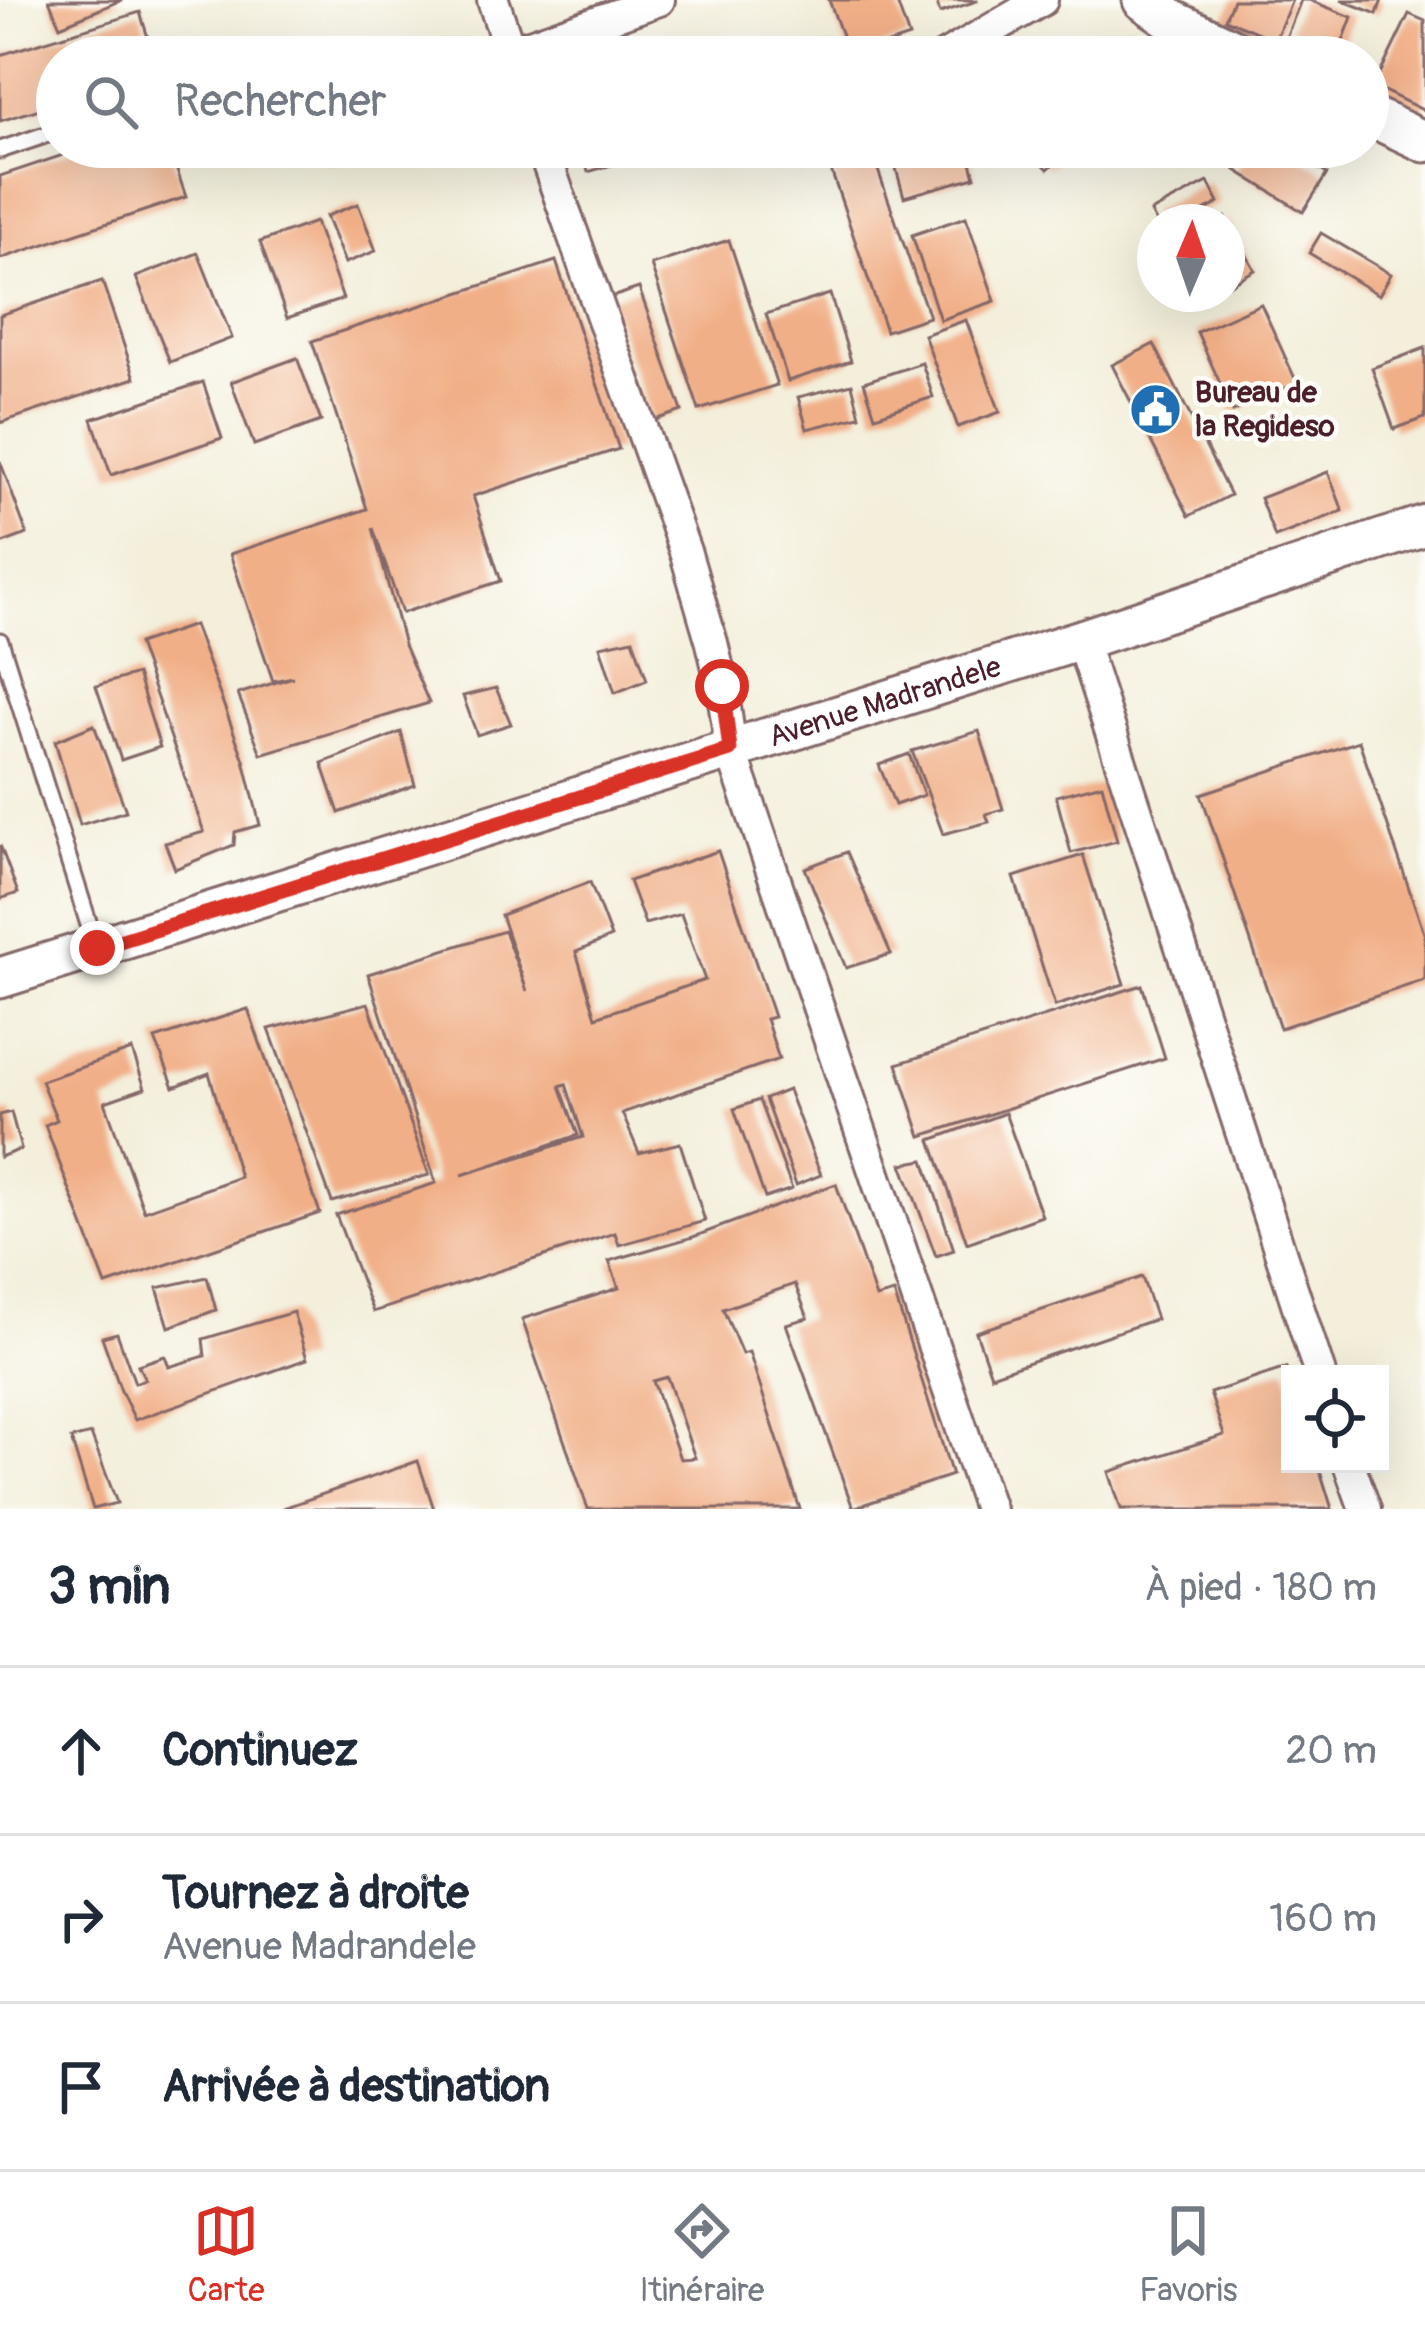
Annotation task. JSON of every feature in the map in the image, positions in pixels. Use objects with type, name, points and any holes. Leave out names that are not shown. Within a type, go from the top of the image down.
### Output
[{"type":"street","points":[[493,0],[505,36]]},
{"type":"street","points":[[560,36],[659,0]]},
{"type":"street","points":[[980,36],[1042,0]]},
{"type":"street","points":[[1165,7],[1214,36]]},
{"type":"street","points":[[1389,125],[1425,142]]},
{"type":"street","points":[[549,168],[686,554],[722,686],[730,750],[980,1506]]},
{"type":"street","name":"Avenue Madrandele","points":[[0,978],[1081,640],[1425,525]]},
{"type":"street","points":[[1081,640],[1317,1365]]},
{"type":"street","points":[[1352,1473],[1365,1509]]},
{"type":"lane","points":[[0,150],[36,138]]},
{"type":"lane","points":[[0,641],[97,948]]},
{"type":"building","points":[[49,0],[122,0],[60,26]]},
{"type":"building","points":[[829,0],[896,0],[909,36],[842,36]]},
{"type":"building","points":[[936,0],[977,0],[977,1],[940,13]]},
{"type":"building","points":[[1233,0],[1292,0],[1277,36],[1225,19]]},
{"type":"building","points":[[1301,0],[1352,17],[1345,36],[1287,36]]},
{"type":"building","points":[[1341,0],[1382,0],[1377,14]]},
{"type":"building","points":[[140,12],[147,36],[62,36]]},
{"type":"building","points":[[1409,14],[1425,21],[1425,111],[1389,93],[1389,55]]},
{"type":"building","points":[[36,44],[36,110],[0,121],[0,55]]},
{"type":"building","points":[[36,164],[36,168],[176,168],[186,197],[0,259],[0,176]]},
{"type":"building","points":[[830,168],[877,168],[929,317],[886,331]]},
{"type":"building","points":[[896,168],[973,168],[975,177],[904,197]]},
{"type":"building","points":[[1318,168],[1327,174],[1303,212],[1236,170]]},
{"type":"building","points":[[1208,182],[1219,203],[1217,204],[1166,204]]},
{"type":"building","points":[[358,204],[376,251],[345,263],[326,216]]},
{"type":"building","points":[[966,217],[995,301],[940,320],[912,235]]},
{"type":"building","points":[[315,222],[343,299],[287,318],[260,242]]},
{"type":"building","points":[[1321,233],[1391,274],[1379,295],[1309,253]]},
{"type":"building","points":[[729,240],[777,385],[699,410],[651,265]]},
{"type":"building","points":[[1245,252],[1255,270],[1245,276]]},
{"type":"building","points":[[198,253],[232,338],[170,362],[136,277]]},
{"type":"building","points":[[556,261],[619,449],[473,496],[501,581],[402,613],[373,528],[404,645],[429,703],[261,754],[238,694],[293,677],[273,681],[230,554],[367,509],[312,341]]},
{"type":"building","points":[[102,281],[135,378],[0,423],[0,315]]},
{"type":"building","points":[[639,288],[682,411],[652,421],[609,298]]},
{"type":"building","points":[[830,294],[851,361],[788,381],[766,314]]},
{"type":"building","points":[[1261,304],[1297,383],[1233,412],[1197,332]]},
{"type":"building","points":[[966,320],[1000,412],[958,427],[924,335]]},
{"type":"building","points":[[1154,344],[1230,495],[1189,516],[1112,365]]},
{"type":"building","points":[[1425,348],[1425,418],[1394,429],[1372,368]]},
{"type":"building","points":[[297,358],[321,421],[254,445],[231,382]]},
{"type":"building","points":[[922,363],[933,397],[875,416],[864,382]]},
{"type":"building","points":[[203,382],[222,438],[111,475],[92,419]]},
{"type":"building","points":[[852,384],[860,416],[807,429],[798,397]]},
{"type":"building","points":[[0,461],[27,534],[0,544]]},
{"type":"building","points":[[1328,472],[1343,511],[1275,537],[1260,498]]},
{"type":"building","points":[[194,625],[244,760],[260,825],[235,832],[234,845],[175,869],[165,843],[204,832],[138,644]]},
{"type":"building","points":[[633,639],[647,680],[615,693],[600,646]]},
{"type":"building","points":[[137,674],[160,747],[121,760],[96,686]]},
{"type":"building","points":[[496,688],[511,724],[477,735],[463,696]]},
{"type":"building","points":[[94,725],[126,811],[80,825],[55,741]]},
{"type":"building","points":[[979,731],[1003,809],[986,814],[989,822],[943,834],[912,751]]},
{"type":"building","points":[[401,732],[415,785],[339,813],[322,763]]},
{"type":"building","points":[[1359,741],[1425,936],[1425,980],[1280,1028],[1201,794]]},
{"type":"building","points":[[909,754],[924,795],[895,805],[879,765]]},
{"type":"building","points":[[1102,784],[1117,841],[1071,853],[1056,796]]},
{"type":"building","points":[[0,845],[18,893],[0,899]]},
{"type":"building","points":[[718,851],[774,1017],[766,1019],[779,1059],[622,1113],[639,1153],[680,1143],[705,1221],[619,1245],[615,1233],[373,1312],[336,1215],[436,1183],[368,974],[504,931],[527,991],[501,915],[590,882],[611,937],[576,952],[596,1017],[705,980],[681,914],[645,924],[629,881]],"holes":[[[566,1084],[583,1137],[462,1175],[578,1135],[560,1086]]]},
{"type":"building","points":[[847,852],[891,954],[846,968],[805,868]]},
{"type":"building","points":[[1083,855],[1124,984],[1055,1006],[1014,877]]},
{"type":"building","points":[[1142,985],[1165,1058],[921,1136],[897,1064]]},
{"type":"building","points":[[368,1003],[429,1175],[332,1202],[269,1029]]},
{"type":"building","points":[[248,1009],[320,1213],[106,1285],[45,1125],[57,1120],[41,1081],[132,1050],[145,1088],[105,1102],[144,1211],[240,1177],[209,1073],[174,1087],[155,1039]]},
{"type":"building","points":[[788,1090],[821,1175],[796,1185],[765,1099]]},
{"type":"building","points":[[759,1100],[792,1189],[765,1198],[734,1109]]},
{"type":"building","points":[[11,1112],[21,1149],[0,1157],[0,1115]]},
{"type":"building","points":[[1005,1113],[1042,1216],[967,1243],[931,1140]]},
{"type":"building","points":[[924,1160],[954,1250],[936,1256],[902,1164]]},
{"type":"building","points":[[836,1184],[876,1298],[894,1293],[952,1475],[853,1508],[786,1324],[808,1318],[795,1284],[723,1309],[742,1354],[749,1352],[800,1509],[588,1509],[522,1319],[619,1288],[609,1261],[693,1237]],"holes":[[[667,1377],[695,1458],[680,1459],[653,1381]]]},
{"type":"building","points":[[207,1277],[216,1310],[169,1327],[157,1288]]},
{"type":"building","points":[[1142,1277],[1156,1319],[991,1375],[976,1332]]},
{"type":"building","points":[[293,1312],[307,1359],[135,1420],[102,1337],[117,1333],[135,1383],[145,1379],[138,1365],[165,1356],[169,1367],[205,1356],[203,1339]]},
{"type":"building","points":[[1281,1370],[1281,1473],[1321,1473],[1332,1509],[1121,1509],[1109,1472],[1224,1435],[1210,1393]]},
{"type":"building","points":[[91,1434],[117,1503],[93,1509],[71,1439]]},
{"type":"building","points":[[418,1461],[434,1509],[283,1509],[283,1508]]},
{"type":"place","name":"Bureau de la Regideso","points":[[1156,409]]},
{"type":"route","points":[[97,948],[730,750],[722,686]]}]
